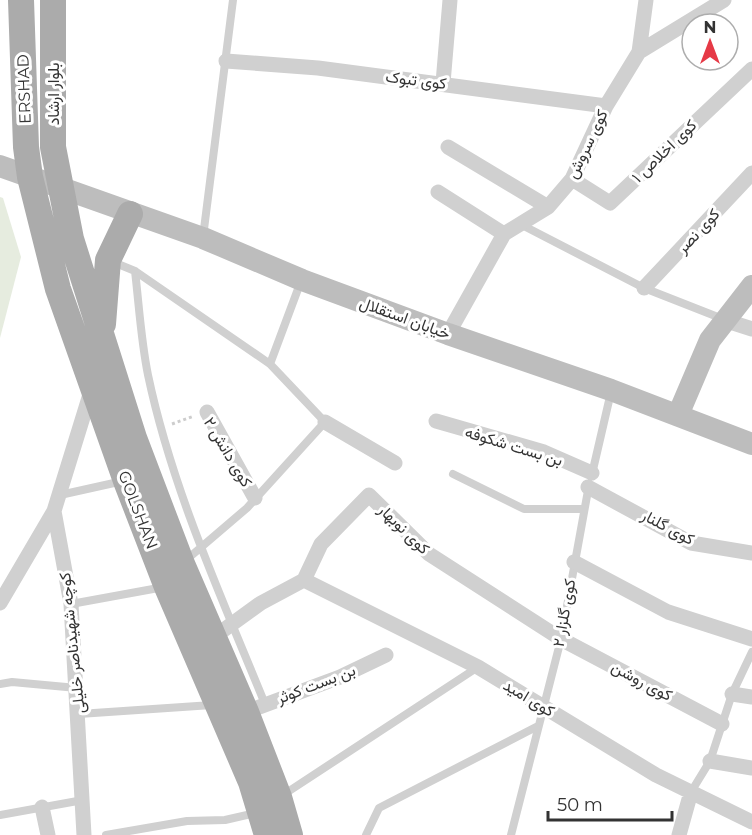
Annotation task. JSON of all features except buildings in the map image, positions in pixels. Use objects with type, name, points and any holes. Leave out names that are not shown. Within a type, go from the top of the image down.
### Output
[{"type":"main road","name":"ERSHAD","points":[[21,0],[26,147],[30,177]]},
{"type":"main road","name":"بلوار ارشاد","points":[[53,0],[53,147],[60,187]]},
{"type":"main road","name":"خیابان استقلال","points":[[0,166],[203,238],[302,280],[448,334],[611,390],[752,444]]},
{"type":"main road","name":"GOLSHAN","points":[[30,177],[58,289],[126,481],[167,587],[251,782],[269,815],[291,835]]},
{"type":"main road","name":"GOLSHAN","points":[[60,187],[71,239],[134,438],[190,556],[255,708],[269,815]]},
{"type":"main road","points":[[102,339],[108,260],[130,214]]},
{"type":"main road","points":[[678,415],[710,340],[749,292]]},
{"type":"street","points":[[443,83],[450,0]]},
{"type":"street","points":[[639,52],[646,0]]},
{"type":"street","name":"کوی سروش","points":[[448,334],[504,234],[548,207],[572,179],[606,106],[639,52],[724,0]]},
{"type":"street","name":"کوی تبوک","points":[[225,61],[318,68],[606,106]]},
{"type":"street","name":"کوی اخلاص ۱","points":[[572,179],[610,203],[752,69]]},
{"type":"street","points":[[448,147],[548,207]]},
{"type":"street","name":"کوی نصر","points":[[644,288],[752,173]]},
{"type":"street","points":[[438,192],[504,234]]},
{"type":"street","points":[[724,320],[752,329]]},
{"type":"street","points":[[0,603],[54,511],[93,385]]},
{"type":"street","name":"کوی دانش ۲","points":[[207,412],[255,498]]},
{"type":"street","name":"بن بست شکوفه","points":[[436,421],[544,452],[590,480]]},
{"type":"street","points":[[325,422],[395,463]]},
{"type":"street","name":"کوی گلنار","points":[[590,480],[691,543],[752,554]]},
{"type":"street","name":"کوی نوبهار","points":[[303,580],[321,544],[369,495],[429,554],[561,639]]},
{"type":"street","name":"کوچه شهیدناصر خلیلی","points":[[54,511],[71,604],[78,688],[85,835]]},
{"type":"street","points":[[574,562],[668,612],[752,639]]},
{"type":"street","points":[[223,631],[261,603],[303,580]]},
{"type":"street","name":"کوی امید","points":[[303,580],[478,667],[656,775],[752,822]]},
{"type":"street","name":"کوی روشن","points":[[561,639],[722,724]]},
{"type":"street","name":"بن بست کوثر","points":[[255,708],[340,677],[386,655]]},
{"type":"street","points":[[732,694],[752,697]]},
{"type":"street","points":[[711,760],[752,768]]},
{"type":"street","points":[[679,835],[691,792]]},
{"type":"street","points":[[42,807],[48,835]]},
{"type":"lane","points":[[203,238],[233,0]]},
{"type":"lane","points":[[519,224],[644,288],[724,320]]},
{"type":"lane","points":[[108,260],[135,271],[270,364],[325,422],[255,498],[190,556],[148,374],[135,271]]},
{"type":"lane","points":[[270,364],[302,280]]},
{"type":"lane","name":"کوی گلزار ۲","points":[[511,835],[561,639],[584,509],[611,390]]},
{"type":"lane","points":[[453,474],[524,509],[584,509]]},
{"type":"lane","points":[[60,495],[126,481]]},
{"type":"lane","points":[[71,604],[167,587]]},
{"type":"lane","points":[[691,792],[711,760],[732,694],[752,652]]},
{"type":"lane","points":[[106,835],[187,821],[269,815],[478,667]]},
{"type":"lane","points":[[0,684],[12,682],[78,688]]},
{"type":"lane","points":[[79,714],[218,704]]},
{"type":"lane","points":[[366,835],[379,808],[538,726]]},
{"type":"lane","points":[[0,815],[83,800]]},
{"type":"path","name":"کوی دانش ۲","points":[[162,427],[207,412]]},
{"type":"shaded area","points":[[0,197],[3,198],[21,257],[0,338]]}]
